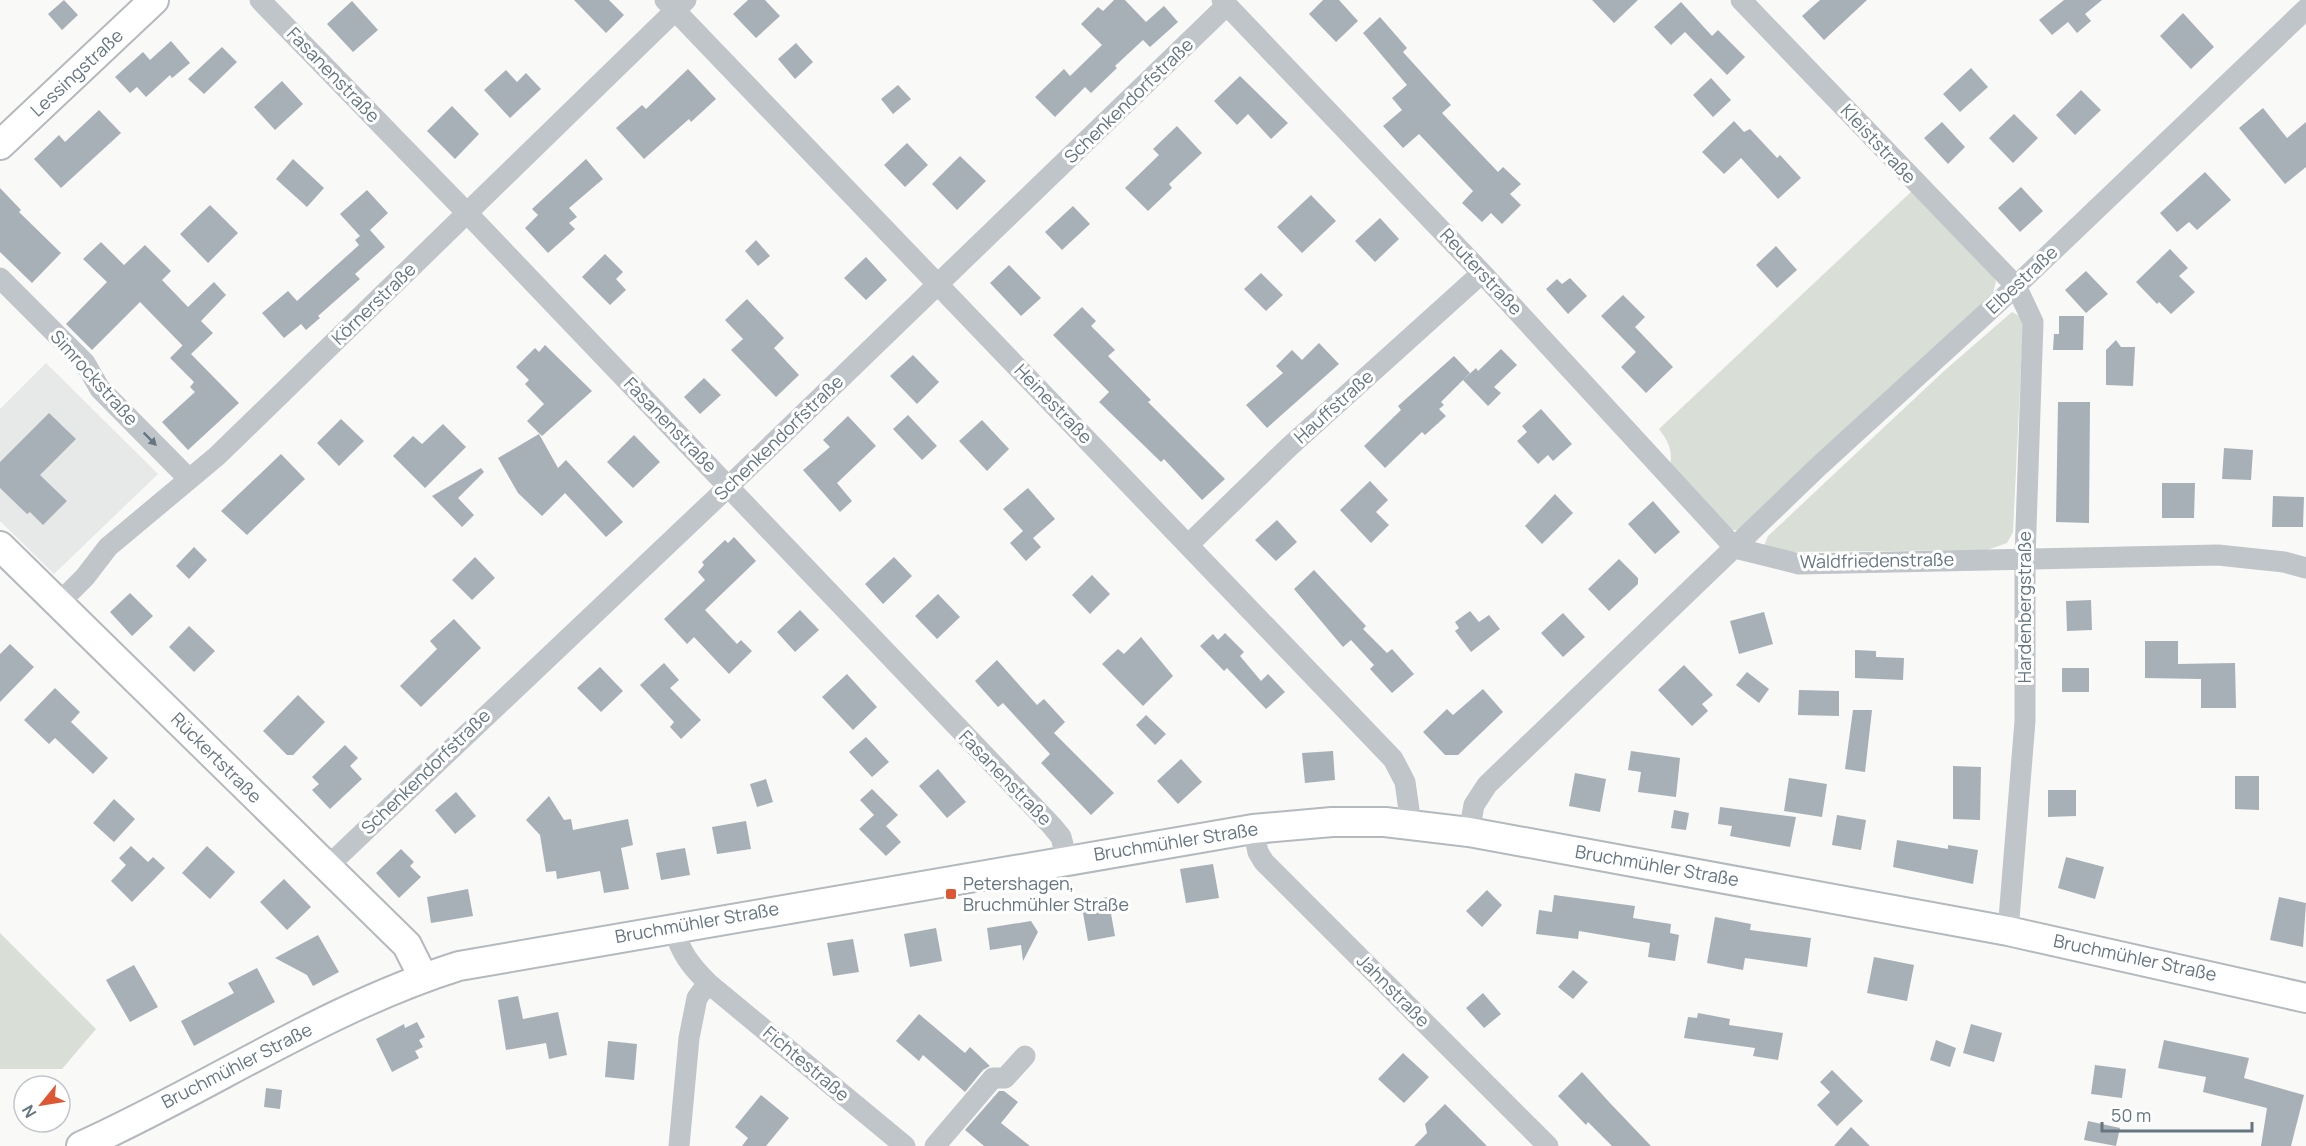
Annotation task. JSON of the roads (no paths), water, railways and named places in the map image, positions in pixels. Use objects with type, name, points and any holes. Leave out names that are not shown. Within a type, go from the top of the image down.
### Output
[{"type":"street","name":"Lessingstraße","points":[[0,145],[154,0]]},
{"type":"street","name":"Fasanenstraße","points":[[260,0],[468,214],[1052,826],[1060,837],[1067,860]]},
{"type":"street","name":"Körnerstraße","points":[[59,603],[85,577],[108,548],[188,478],[217,456],[468,214],[675,3]]},
{"type":"street","name":"Heinestraße","points":[[675,3],[939,284],[1393,759],[1405,782],[1411,824]]},
{"type":"street","name":"Reuterstraße","points":[[1225,3],[1482,273],[1735,548]]},
{"type":"street","name":"Schenkendorfstraße","points":[[327,867],[939,284],[1225,3]]},
{"type":"street","name":"Kleiststraße","points":[[1750,3],[2016,286]]},
{"type":"street","name":"Elbestraße","points":[[1735,548],[1819,466],[2016,286],[2306,9]]},
{"type":"street","name":"Hauffstraße","points":[[1188,545],[1289,447],[1482,273]]},
{"type":"street","name":"Simrockstraße","points":[[0,278],[85,363],[100,389],[188,478]]},
{"type":"street","name":"Hardenbergstraße","points":[[2008,931],[2025,721],[2025,558],[2033,322],[2016,286]]},
{"type":"street","name":"Rückertstraße","points":[[0,546],[407,945],[423,977]]},
{"type":"street","name":"Waldfriedenstraße","points":[[1735,548],[1799,564],[2218,555],[2284,562],[2306,568]]},
{"type":"street","points":[[1469,832],[1474,805],[1487,785],[1735,548]]},
{"type":"street","name":"Bruchmühler Straße","points":[[81,1146],[275,1046],[423,977],[502,957],[1067,860],[1253,829],[1332,822],[1411,824],[1469,832],[2008,931],[2306,998]]},
{"type":"street","name":"Jahnstraße","points":[[1253,829],[1258,852],[1264,862],[1548,1146]]},
{"type":"street","name":"Fichtestraße","points":[[674,928],[679,948],[687,962],[708,982],[905,1146]]},
{"type":"street","points":[[679,1146],[689,1038],[697,998],[708,982]]},
{"type":"street","points":[[935,1146],[993,1078],[1005,1078],[1025,1056]]},
{"type":"place","name":"Petershagen, Bruchmühler Straße","points":[[951,894]]}]
